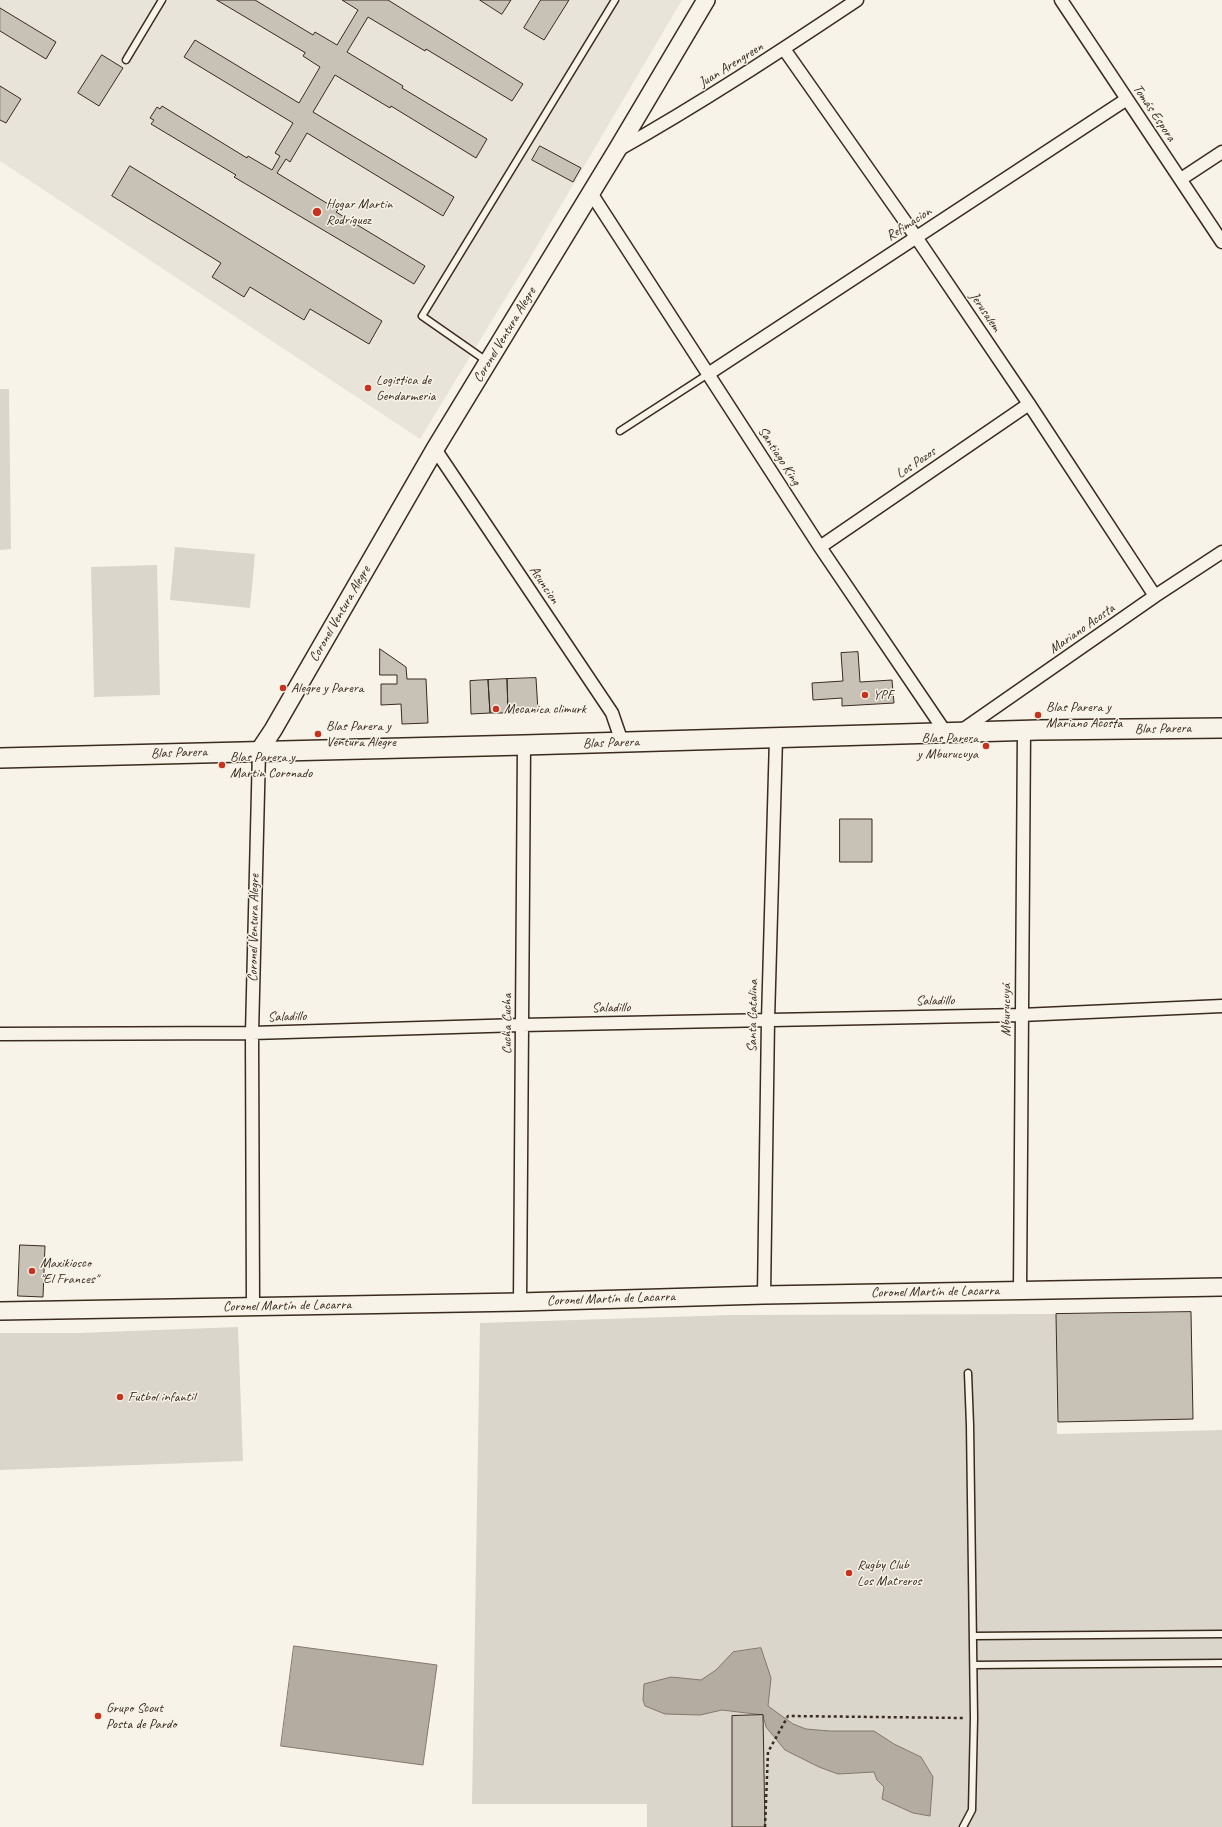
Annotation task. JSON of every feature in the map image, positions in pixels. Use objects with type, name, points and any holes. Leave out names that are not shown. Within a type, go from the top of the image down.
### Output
[{"type":"main road","name":"Blas Parera","points":[[0,758],[524,745],[1024,730],[1222,728]]},
{"type":"street","name":"Coronel Ventura Alegre","points":[[253,1306],[252,1033],[259,751],[273,730],[435,449],[617,150],[706,0]]},
{"type":"street","name":"Juan Arengreen","points":[[617,150],[664,124],[784,49],[857,0]]},
{"type":"street","name":"Tomás Espora","points":[[1061,0],[1222,242]]},
{"type":"street","name":"Jerusalem","points":[[784,49],[916,237],[1029,404],[1155,596]]},
{"type":"street","name":"Refimacion","points":[[708,374],[1127,99]]},
{"type":"street","points":[[1181,179],[1222,152]]},
{"type":"street","name":"Santiago King","points":[[591,193],[820,547],[953,732]]},
{"type":"street","name":"Los Pozos","points":[[820,547],[1029,404]]},
{"type":"street","name":"Asuncion","points":[[435,449],[612,713],[622,742]]},
{"type":"street","name":"Mariano Acosta","points":[[953,732],[1222,552]]},
{"type":"street","name":"Mburucuyá","points":[[1020,1290],[1024,730]]},
{"type":"street","name":"Santa Catalina","points":[[764,1295],[768,1020],[776,738]]},
{"type":"street","name":"Cucha Cucha","points":[[520,1302],[524,745]]},
{"type":"street","name":"Saladillo","points":[[0,1034],[252,1033],[521,1025],[1021,1015],[1222,1006]]},
{"type":"street","name":"Coronel Martín de Lacarra","points":[[0,1311],[520,1302],[764,1295],[1222,1287]]},
{"type":"lane","points":[[126,60],[162,0]]},
{"type":"lane","points":[[488,362],[422,316],[615,0]]},
{"type":"lane","points":[[620,431],[708,374]]},
{"type":"lane","points":[[963,1827],[972,1810],[974,1718],[974,1636],[968,1373]]},
{"type":"lane","points":[[974,1636],[1222,1634]]},
{"type":"lane","points":[[974,1665],[1222,1663]]},
{"type":"path","points":[[765,1827],[768,1752],[788,1716],[974,1718]]},
{"type":"shaded area","name":"Hogar Martin Rodríguez","points":[[0,0],[682,0],[527,263],[420,439],[0,161]]},
{"type":"shaded area","points":[[0,389],[9,389],[11,549],[0,550]]},
{"type":"shaded area","points":[[175,547],[255,554],[250,608],[170,600]]},
{"type":"shaded area","points":[[157,565],[160,695],[94,697],[91,567]]},
{"type":"shaded area","name":"Rugby Club Los Matreros","points":[[1056,1314],[1057,1434],[1222,1430],[1222,1827],[647,1827],[647,1804],[472,1804],[480,1323],[732,1315]]},
{"type":"shaded area","name":"Futbol infantil","points":[[238,1327],[243,1461],[0,1470],[0,1333],[78,1333]]},
{"type":"shaded area","points":[[294,1646],[437,1665],[423,1765],[281,1746]]},
{"type":"shaded area","points":[[761,1648],[771,1678],[768,1706],[793,1724],[806,1729],[830,1731],[874,1731],[894,1744],[921,1757],[933,1777],[930,1816],[913,1813],[882,1799],[884,1787],[877,1780],[874,1772],[838,1774],[819,1767],[785,1750],[766,1727],[763,1715],[722,1710],[700,1715],[665,1714],[645,1706],[643,1700],[644,1684],[671,1677],[701,1680],[716,1670],[733,1652]]},
{"type":"building","points":[[217,0],[255,0],[313,35],[315,32],[337,45],[358,10],[342,0],[388,0],[523,84],[512,101],[426,49],[425,51],[368,17],[347,52],[403,86],[402,88],[487,139],[476,158],[391,106],[390,108],[335,75],[313,112],[454,197],[443,216],[307,133],[290,162],[286,159],[277,173],[338,210],[336,212],[425,266],[414,284],[234,177],[236,175],[151,124],[154,120],[150,118],[157,107],[160,109],[162,106],[247,158],[248,156],[272,170],[280,156],[275,153],[293,123],[184,57],[195,40],[299,103],[320,67],[303,56],[305,53]]},
{"type":"building","points":[[480,0],[511,0],[502,14]]},
{"type":"building","points":[[541,0],[569,0],[544,40],[524,28]]},
{"type":"building","points":[[0,8],[56,42],[46,59],[0,31]]},
{"type":"building","points":[[102,55],[123,68],[99,106],[78,93]]},
{"type":"building","points":[[0,86],[21,99],[6,123],[0,120]]},
{"type":"building","points":[[540,146],[581,168],[573,182],[532,160]]},
{"type":"building","points":[[130,166],[382,321],[369,344],[310,309],[304,320],[250,287],[244,297],[212,277],[221,263],[112,196]]},
{"type":"building","points":[[380,649],[406,667],[407,679],[426,679],[428,723],[402,724],[401,704],[381,705],[381,684],[397,684],[397,675],[380,675]]},
{"type":"building","points":[[858,652],[860,682],[892,680],[894,703],[842,706],[842,698],[813,700],[812,683],[843,681],[841,653]]},
{"type":"building","points":[[536,678],[538,711],[508,713],[507,679]]},
{"type":"building","points":[[507,679],[508,713],[490,713],[488,680]]},
{"type":"building","points":[[488,680],[490,713],[471,714],[470,681]]},
{"type":"building","points":[[840,819],[872,819],[872,862],[840,862]]},
{"type":"building","name":"Maxikiosco \"El Frances\"","points":[[20,1245],[45,1246],[43,1297],[18,1296]]},
{"type":"building","points":[[1191,1312],[1193,1419],[1058,1422],[1056,1314]]},
{"type":"building","points":[[763,1715],[765,1827],[732,1827],[732,1716]]},
{"type":"place","name":"Hogar Martin Rodríguez","points":[[317,212]]},
{"type":"place","name":"Logistica de Gendarmeria","points":[[368,388]]},
{"type":"place","name":"Alegre y Parera","points":[[283,688]]},
{"type":"place","name":"YPF","points":[[865,695]]},
{"type":"place","name":"Mecanica climurk","points":[[496,709]]},
{"type":"place","name":"Blas Parera y Mariano Acosta","points":[[1038,715]]},
{"type":"place","name":"Blas Parera y Ventura Alegre","points":[[318,734]]},
{"type":"place","name":"Blas Parera y Mburucuya","points":[[986,746]]},
{"type":"place","name":"Blas Parera y Martin Coronado","points":[[222,765]]},
{"type":"place","name":"Maxikiosco \"El Frances\"","points":[[32,1271]]},
{"type":"place","name":"Futbol infantil","points":[[120,1397]]},
{"type":"place","name":"Rugby Club Los Matreros","points":[[849,1573]]},
{"type":"place","name":"Grupo Scout Posta de Pardo","points":[[98,1716]]}]
